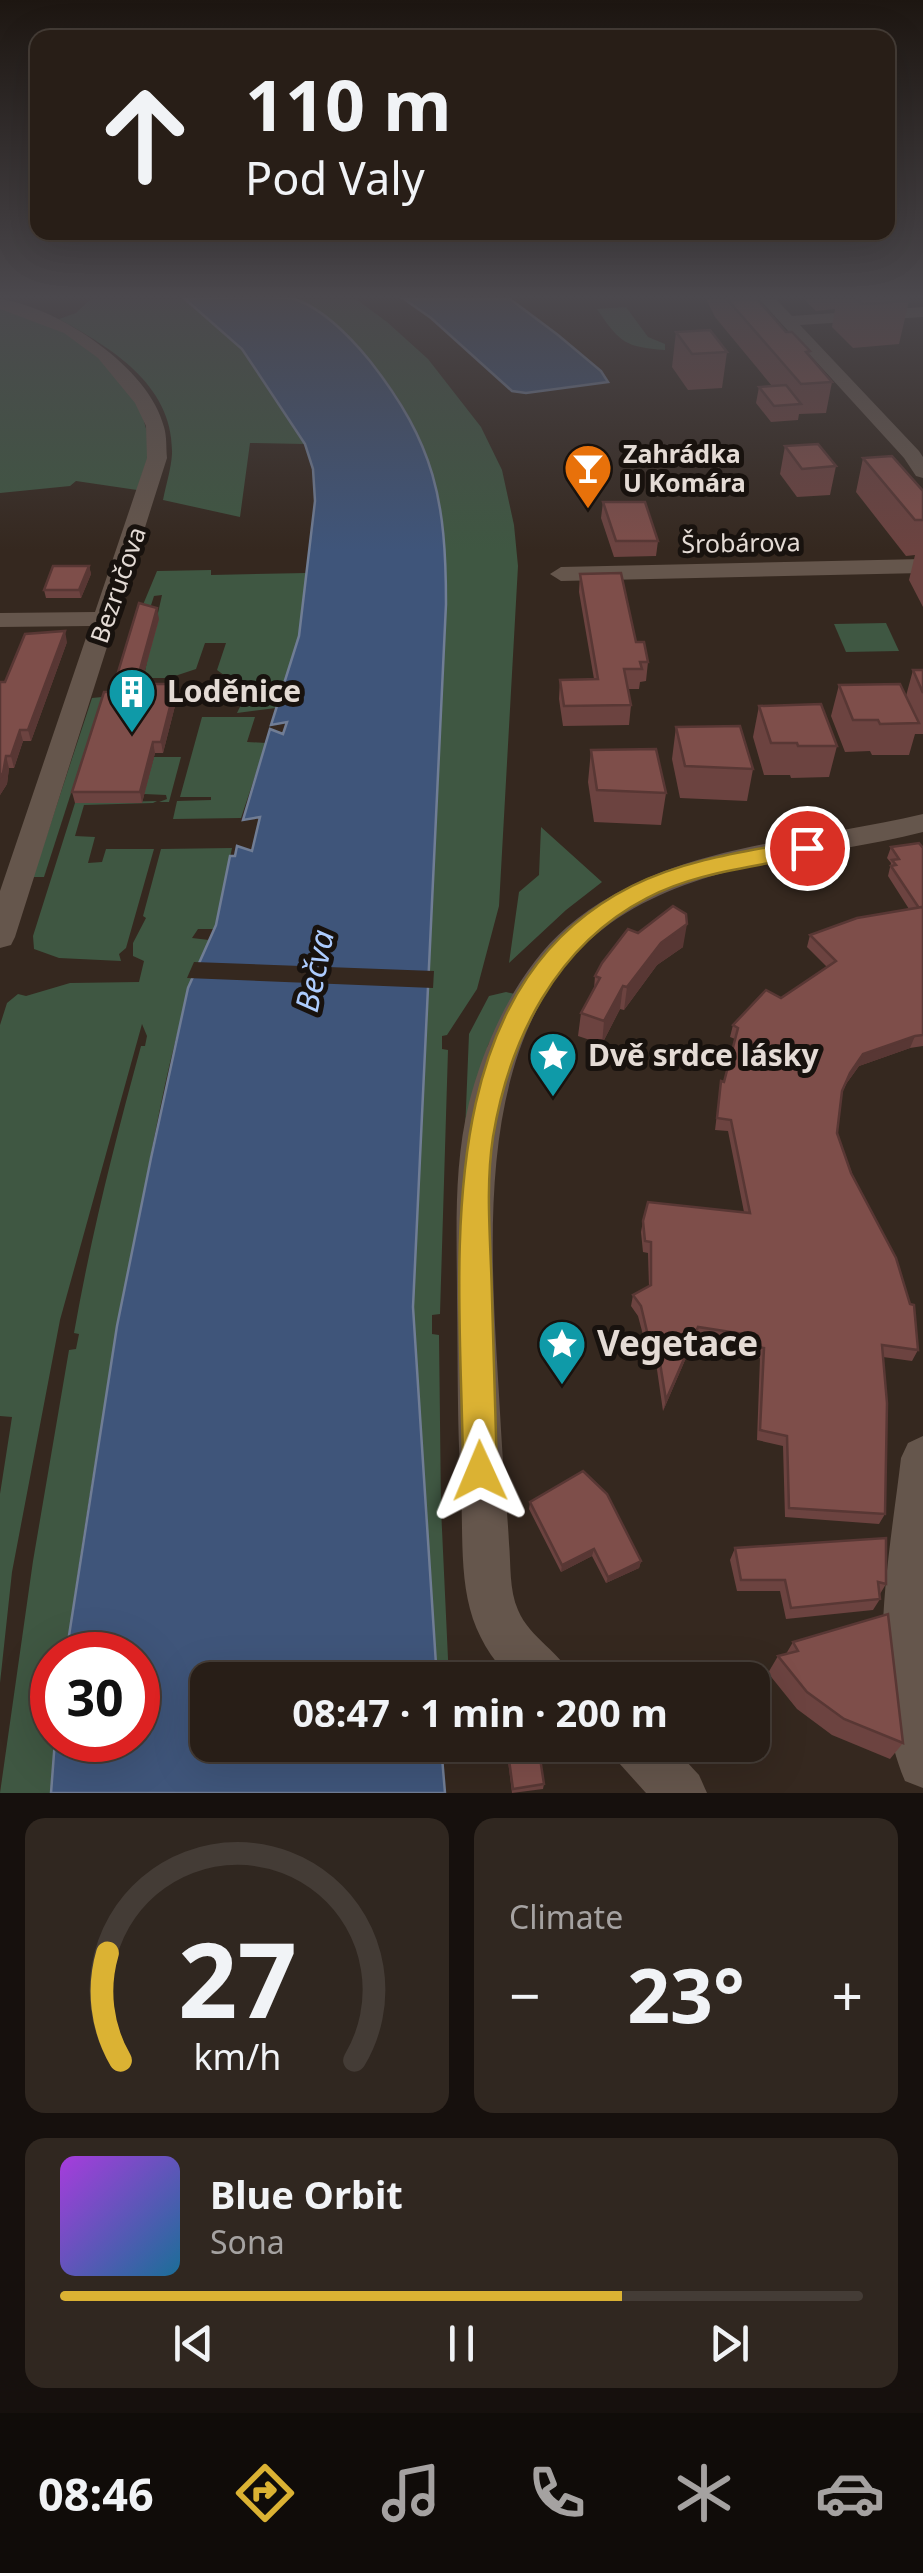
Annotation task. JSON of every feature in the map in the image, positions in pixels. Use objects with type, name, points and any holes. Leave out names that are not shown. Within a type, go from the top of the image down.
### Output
[{"type":"street","name":"Bezručova","points":[[0,937],[157,458],[155,426],[127,383]]},
{"type":"street","points":[[845,383],[923,472]]},
{"type":"street","points":[[893,434],[923,432]]},
{"type":"street","name":"Šrobárova","points":[[560,574],[923,566]]},
{"type":"street","points":[[0,620],[106,618]]},
{"type":"street","points":[[528,1662],[496,1615],[491,1590],[480,1471],[476,1187],[480,1139],[493,1079],[530,994],[575,938],[602,914],[642,891],[713,864],[880,836],[923,823]]},
{"type":"street","points":[[923,1458],[906,1619],[908,1681],[923,1763]]},
{"type":"street","points":[[653,1762],[681,1793]]},
{"type":"green space","points":[[0,383],[122,383],[139,403],[151,447],[137,490],[76,481],[70,486],[0,493]]},
{"type":"green space","points":[[145,383],[264,383],[305,444],[250,443],[240,517],[163,500],[172,454],[170,430]]},
{"type":"green space","points":[[386,383],[446,383],[481,427],[502,470],[518,566],[499,906],[477,989],[447,1035],[442,1036],[442,1049],[448,1050],[440,1314],[432,1315],[432,1334],[439,1335],[448,1662],[436,1662],[413,1307],[446,604],[439,509],[416,430]]},
{"type":"green space","points":[[211,570],[211,575],[306,573],[299,636],[276,708],[237,713],[247,692],[217,670],[226,643],[205,643],[196,669],[169,678],[147,678],[145,671],[162,595],[154,596],[145,624],[135,624],[157,571]]},
{"type":"green space","points":[[886,623],[899,651],[846,652],[834,624]]},
{"type":"green space","points":[[102,697],[44,877],[33,877],[92,698]]},
{"type":"green space","points":[[202,717],[255,717],[247,742],[266,743],[241,818],[173,819],[177,801],[211,800],[180,797]]},
{"type":"green space","points":[[154,757],[181,757],[169,802],[159,802],[167,799],[166,795],[144,794]]},
{"type":"green space","points":[[157,801],[84,805],[75,836],[95,837],[88,863],[102,862],[106,849],[154,849],[126,948],[119,954],[121,961],[59,958],[34,949],[33,936],[75,803]]},
{"type":"green space","points":[[541,827],[602,882],[509,963],[519,892],[539,875]]},
{"type":"green space","points":[[232,848],[216,925],[213,929],[198,929],[192,938],[209,940],[176,1037],[154,1138],[110,1373],[69,1632],[30,1632],[30,1762],[53,1762],[51,1793],[0,1793],[33,1561],[69,1350],[76,1349],[79,1334],[74,1333],[96,1225],[141,1046],[145,1046],[147,1036],[142,1024],[60,1320],[12,1572],[0,1683],[0,1494],[12,1417],[0,1416],[0,1025],[7,1003],[18,994],[26,996],[70,983],[139,982],[144,961],[133,956],[133,943],[146,918],[143,916],[161,849]]},
{"type":"green space","points":[[515,994],[488,1045],[465,1132],[469,1034],[489,996]]},
{"type":"water","name":"Bečva","points":[[264,383],[386,383],[423,447],[439,503],[443,534],[446,604],[413,1307],[436,1662],[190,1662],[190,1762],[442,1762],[445,1793],[51,1793],[53,1762],[160,1762],[160,1632],[70,1632],[117,1326],[188,988],[216,925],[230,856],[235,856],[237,846],[252,851],[260,817],[243,820],[270,729],[283,734],[287,722],[271,725],[299,636],[315,501],[313,469],[305,444]]},
{"type":"water","points":[[503,383],[603,383],[526,393],[512,391]]},
{"type":"pier","points":[[194,962],[434,971],[433,988],[187,978]]},
{"type":"building","points":[[786,385],[801,404],[774,406],[759,387]]},
{"type":"building","points":[[818,444],[836,466],[802,469],[785,446]]},
{"type":"building","points":[[892,456],[923,491],[923,520],[915,520],[863,458]]},
{"type":"building","points":[[603,502],[645,502],[658,541],[616,541]]},
{"type":"building","points":[[53,566],[89,566],[79,590],[44,590]]},
{"type":"building","points":[[621,573],[636,642],[644,642],[648,662],[640,662],[642,669],[624,669],[631,705],[564,706],[560,680],[598,679],[580,574]]},
{"type":"building","name":"Loděnice","points":[[139,603],[157,608],[136,684],[169,684],[167,691],[174,691],[161,742],[153,742],[140,792],[72,792],[104,692],[112,692]]},
{"type":"building","points":[[65,631],[28,730],[20,730],[0,778],[0,682],[5,682],[25,634]]},
{"type":"building","points":[[913,670],[923,670],[923,693]]},
{"type":"building","points":[[900,684],[919,723],[853,720],[839,685]]},
{"type":"building","points":[[821,704],[837,746],[771,743],[759,706]]},
{"type":"building","points":[[740,726],[753,769],[685,766],[676,727]]},
{"type":"building","points":[[656,749],[666,793],[597,790],[591,750]]},
{"type":"building","points":[[919,843],[923,848],[923,907],[919,908],[891,866],[896,865],[892,860],[899,859],[891,847]]},
{"type":"building","points":[[673,906],[686,914],[687,924],[661,943],[627,987],[623,986],[604,1021],[581,1013],[600,978],[595,976],[602,963],[628,929],[638,933]]},
{"type":"building","points":[[922,907],[923,1035],[863,1054],[842,1091],[837,1133],[851,1173],[896,1258],[910,1304],[914,1305],[918,1350],[882,1345],[887,1403],[885,1514],[789,1508],[787,1436],[760,1430],[764,1348],[744,1345],[744,1334],[698,1327],[666,1400],[656,1338],[649,1340],[641,1306],[633,1295],[651,1285],[651,1242],[645,1241],[643,1221],[648,1202],[750,1213],[731,1120],[717,1118],[721,1081],[724,1082],[738,1028],[733,1025],[766,990],[781,998],[836,961],[810,935],[857,918]]},
{"type":"building","points":[[583,1471],[607,1494],[641,1561],[608,1577],[594,1549],[562,1565],[530,1502]]},
{"type":"building","points":[[886,1538],[886,1584],[878,1582],[880,1599],[791,1608],[785,1580],[741,1580],[735,1548]]},
{"type":"building","points":[[888,1614],[903,1743],[844,1719],[807,1692],[778,1656],[798,1651],[793,1642]]},
{"type":"building","points":[[509,1762],[541,1762],[544,1784],[513,1789]]},
{"type":"place","name":"Zahrádka U Komára","points":[[588,510]]},
{"type":"place","name":"Loděnice","points":[[132,734]]},
{"type":"place","name":"Dvě srdce lásky","points":[[553,1098]]},
{"type":"place","name":"Vegetace","points":[[562,1386]]},
{"type":"route","points":[[480,1471],[476,1187],[480,1139],[497,1066],[530,994],[575,938],[602,914],[642,891],[713,864],[807,848]]}]
